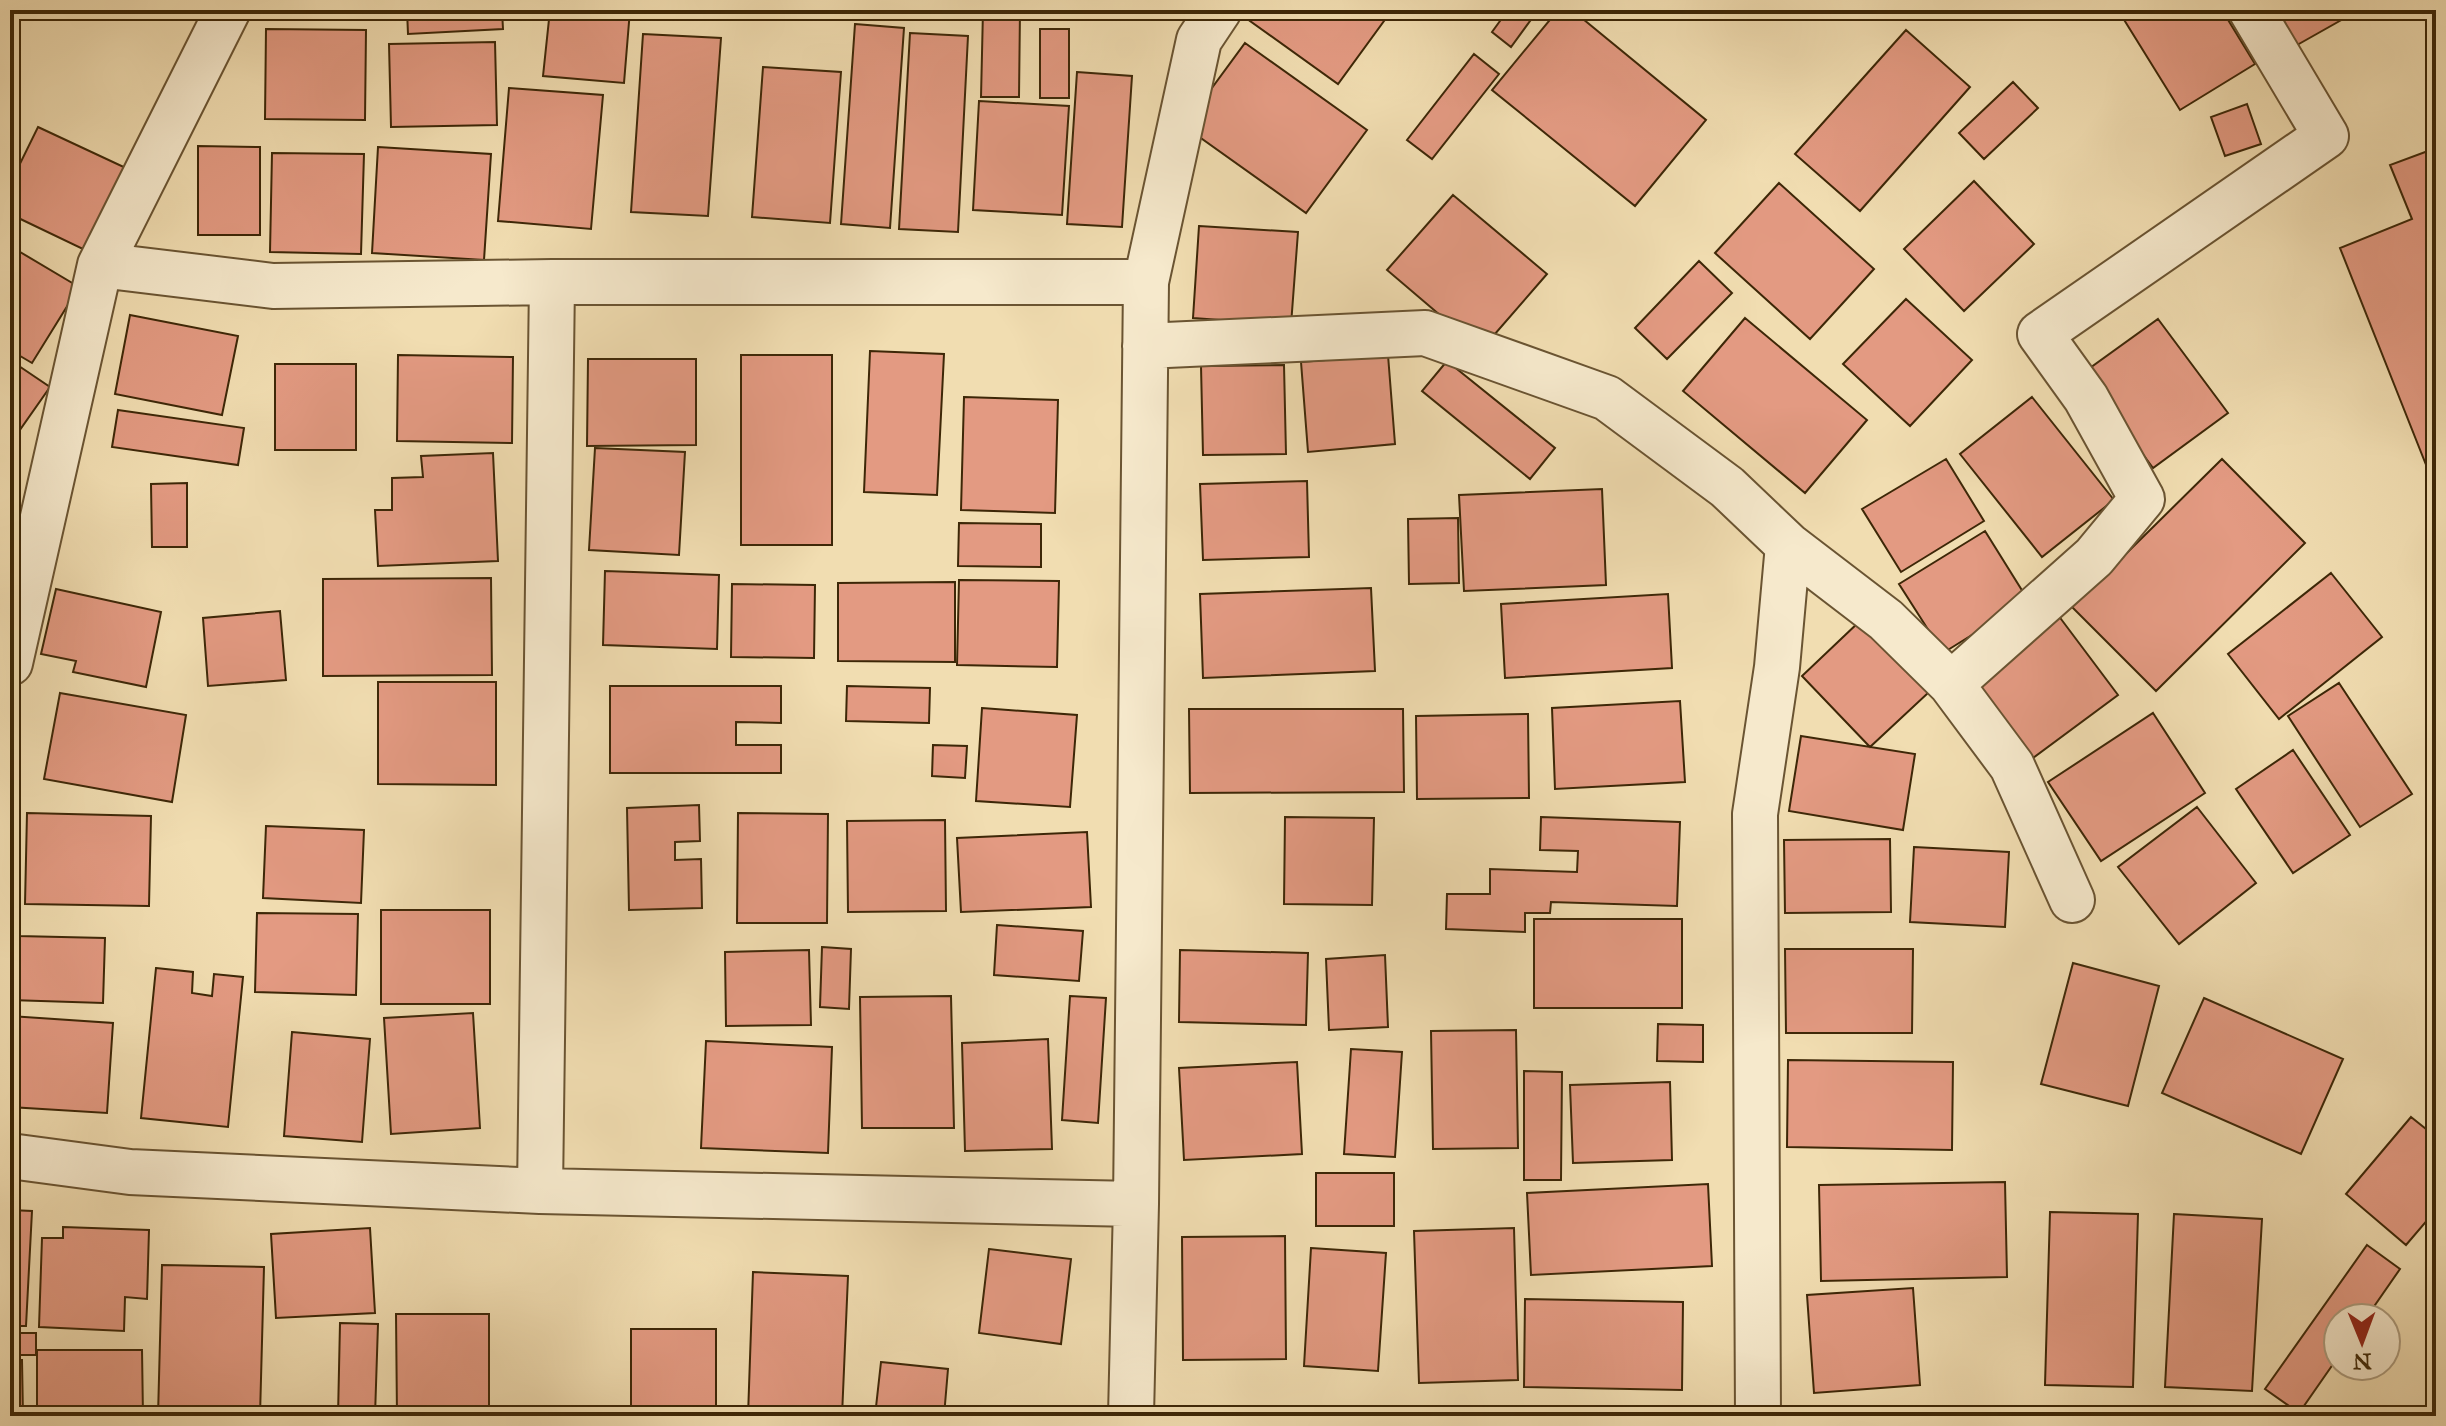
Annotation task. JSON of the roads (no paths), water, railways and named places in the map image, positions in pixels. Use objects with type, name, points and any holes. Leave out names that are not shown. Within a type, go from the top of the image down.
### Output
[{"type":"street","points":[[10,663],[100,265],[228,10]]},
{"type":"street","points":[[1131,1416],[1146,282],[1199,40],[1219,10]]},
{"type":"street","points":[[1951,684],[2094,557],[2142,499],[2086,398],[2040,334],[2326,136],[2251,10]]},
{"type":"street","points":[[100,265],[273,286],[552,282],[1146,282]]},
{"type":"street","points":[[540,1191],[552,282]]},
{"type":"street","points":[[1145,346],[1425,333],[1607,398],[1727,487],[1788,545],[1886,620],[1951,684],[2012,766],[2072,900]]},
{"type":"street","points":[[1758,1416],[1755,814],[1777,667],[1788,545]]},
{"type":"street","points":[[10,1156],[130,1172],[540,1191],[1136,1204]]}]
